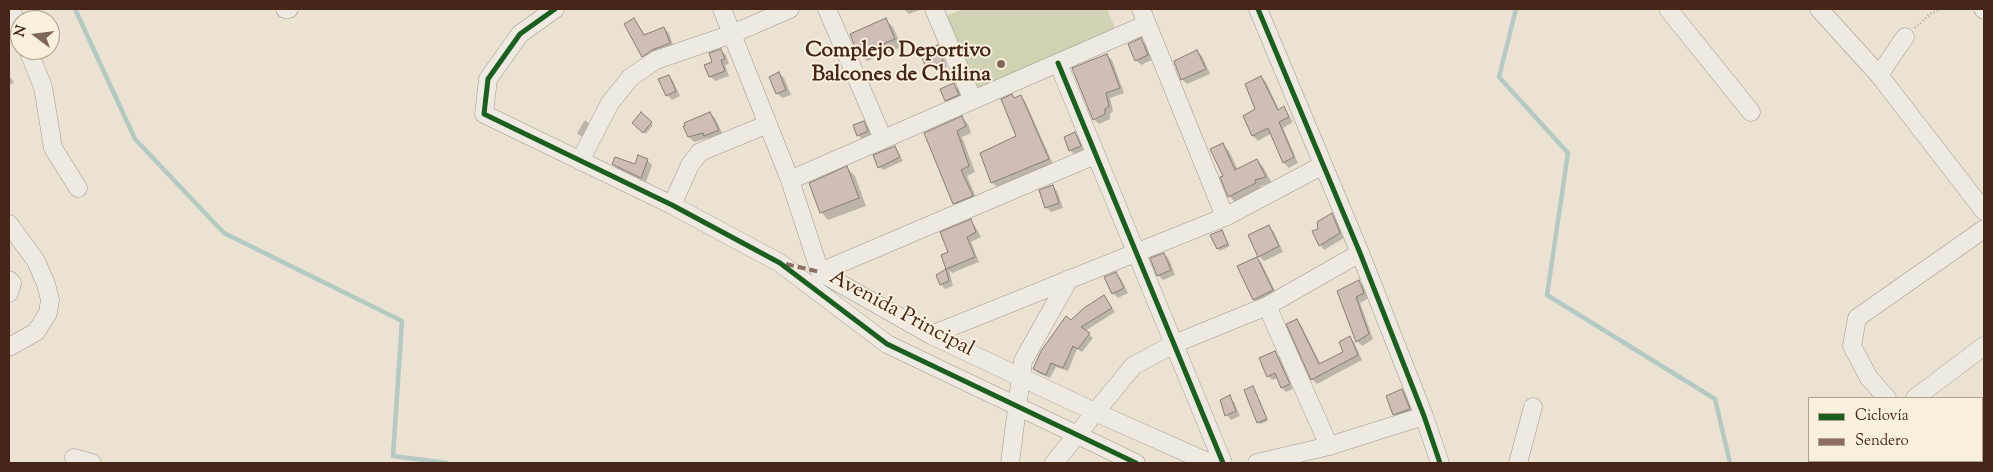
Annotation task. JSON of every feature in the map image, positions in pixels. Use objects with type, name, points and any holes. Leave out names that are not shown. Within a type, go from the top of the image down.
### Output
[{"type":"street","points":[[555,9],[520,34],[488,79],[484,114],[672,205],[780,263],[887,344],[1136,463]]},
{"type":"street","name":"Avenida Principal","points":[[722,9],[790,180],[820,272],[931,335],[1095,412],[1210,463]]},
{"type":"street","points":[[580,161],[610,102],[631,77],[656,60],[732,34],[790,9]]},
{"type":"street","points":[[827,9],[883,139]]},
{"type":"street","points":[[934,9],[972,100]]},
{"type":"street","points":[[1258,9],[1360,253],[1424,416],[1440,463]]},
{"type":"street","points":[[1668,9],[1751,112]]},
{"type":"street","points":[[1819,9],[1879,75],[1984,211]]},
{"type":"street","points":[[790,180],[1058,63],[1144,16],[1225,217]]},
{"type":"street","points":[[1879,75],[1905,37]]},
{"type":"street","points":[[32,60],[43,86],[52,148],[78,188]]},
{"type":"street","points":[[1058,63],[1223,463]]},
{"type":"street","points":[[672,205],[690,165],[700,152],[768,124]]},
{"type":"street","points":[[820,272],[1095,155]]},
{"type":"street","points":[[931,335],[1225,217],[1323,165]]},
{"type":"street","points":[[9,224],[36,262],[46,284],[50,300],[48,313],[36,332],[9,347]]},
{"type":"street","points":[[1886,397],[1870,378],[1852,346],[1857,318],[1984,229]]},
{"type":"street","points":[[1054,463],[1133,366],[1174,344],[1267,306],[1360,253]]},
{"type":"street","points":[[1010,463],[1016,404],[1023,361],[1069,279]]},
{"type":"street","points":[[9,280],[12,283],[9,293]]},
{"type":"street","points":[[1267,306],[1329,446]]},
{"type":"street","points":[[1916,397],[1984,346]]},
{"type":"street","points":[[1518,463],[1533,407]]},
{"type":"street","points":[[1257,463],[1329,446],[1424,416]]},
{"type":"street","points":[[74,458],[92,463]]},
{"type":"path","points":[[1905,37],[1930,14],[1941,9]]},
{"type":"green space","name":"Complejo Deportivo Balcones de Chilina","points":[[964,9],[1107,9],[1117,33],[971,96],[938,19]]},
{"type":"building","points":[[634,18],[644,35],[664,27],[670,43],[652,50],[642,57],[624,24]]},
{"type":"building","points":[[886,18],[895,39],[858,54],[850,34]]},
{"type":"building","points":[[1141,38],[1148,55],[1135,61],[1128,44]]},
{"type":"building","points":[[938,45],[943,62],[932,66],[931,62],[925,65],[920,53]]},
{"type":"building","points":[[721,49],[725,59],[721,60],[725,71],[709,77],[704,65],[712,62],[709,53]]},
{"type":"building","points":[[1197,50],[1206,69],[1181,80],[1174,61]]},
{"type":"building","points":[[1107,54],[1120,88],[1106,93],[1109,106],[1105,109],[1105,114],[1093,120],[1072,68]]},
{"type":"building","points":[[779,72],[786,90],[776,94],[769,77]]},
{"type":"building","points":[[669,75],[676,91],[666,96],[658,79]]},
{"type":"building","points":[[1261,76],[1278,110],[1284,106],[1289,117],[1279,122],[1294,157],[1283,163],[1268,128],[1252,136],[1243,116],[1255,109],[1245,84]]},
{"type":"building","points":[[954,83],[959,95],[945,101],[940,89]]},
{"type":"building","points":[[1012,94],[1014,98],[1021,95],[1049,159],[991,183],[980,153],[1016,136],[1001,99]]},
{"type":"building","points":[[641,112],[652,122],[643,133],[632,123]]},
{"type":"building","points":[[710,112],[719,130],[704,136],[703,133],[688,137],[683,126],[685,126],[684,123]]},
{"type":"building","points":[[962,116],[966,126],[957,131],[969,166],[961,170],[973,196],[953,204],[924,133]]},
{"type":"building","points":[[864,121],[868,131],[857,136],[853,125]]},
{"type":"building","points":[[1075,132],[1081,146],[1069,151],[1064,137]]},
{"type":"building","points":[[1223,143],[1235,170],[1257,159],[1266,177],[1255,180],[1256,183],[1228,197],[1220,177],[1223,176],[1210,149]]},
{"type":"building","points":[[895,146],[900,157],[878,168],[873,155]]},
{"type":"building","points":[[638,155],[648,159],[641,178],[612,164],[615,157],[635,164]]},
{"type":"building","points":[[847,166],[859,198],[820,213],[809,183]]},
{"type":"building","points":[[1053,185],[1059,203],[1045,208],[1039,190]]},
{"type":"building","points":[[1332,213],[1340,233],[1319,246],[1312,231],[1318,229],[1317,222]]},
{"type":"building","points":[[971,219],[976,232],[967,237],[975,257],[946,269],[941,255],[948,252],[940,232]]},
{"type":"building","points":[[1269,225],[1279,246],[1258,257],[1248,235]]},
{"type":"building","points":[[1222,230],[1228,244],[1217,249],[1210,235]]},
{"type":"building","points":[[1164,253],[1171,270],[1157,276],[1150,258]]},
{"type":"building","points":[[1257,257],[1273,290],[1253,300],[1237,266]]},
{"type":"building","points":[[946,269],[949,281],[940,285],[936,275]]},
{"type":"building","points":[[1116,272],[1124,288],[1112,294],[1104,277]]},
{"type":"building","points":[[1359,280],[1364,293],[1356,297],[1369,334],[1356,342],[1337,291]]},
{"type":"building","points":[[1104,295],[1112,308],[1081,327],[1090,333],[1078,349],[1073,346],[1063,368],[1051,363],[1046,375],[1033,369],[1041,351],[1066,316],[1071,320],[1084,308]]},
{"type":"building","points":[[1297,319],[1319,364],[1343,352],[1339,342],[1350,336],[1358,355],[1311,380],[1286,324]]},
{"type":"building","points":[[1275,351],[1290,384],[1281,388],[1275,373],[1267,377],[1259,358]]},
{"type":"building","points":[[1253,386],[1267,419],[1257,423],[1244,390]]},
{"type":"building","points":[[1402,389],[1410,409],[1393,415],[1386,396]]},
{"type":"building","points":[[1230,395],[1236,411],[1225,416],[1220,400]]},
{"type":"waterway","points":[[75,9],[135,139],[224,233],[402,321],[393,456],[447,463]]},
{"type":"waterway","points":[[1516,9],[1499,77],[1568,153],[1547,295],[1715,399],[1730,463]]},
{"type":"marked path","points":[[786,264],[820,272]]},
{"type":"cycle path","points":[[555,9],[520,34],[488,79],[484,114],[672,205],[780,263],[887,344],[1136,463]]},
{"type":"cycle path","points":[[1258,9],[1360,253],[1424,416],[1440,463]]},
{"type":"cycle path","points":[[1058,63],[1223,463]]},
{"type":"place","name":"Complejo Deportivo Balcones de Chilina","points":[[1001,64]]}]
